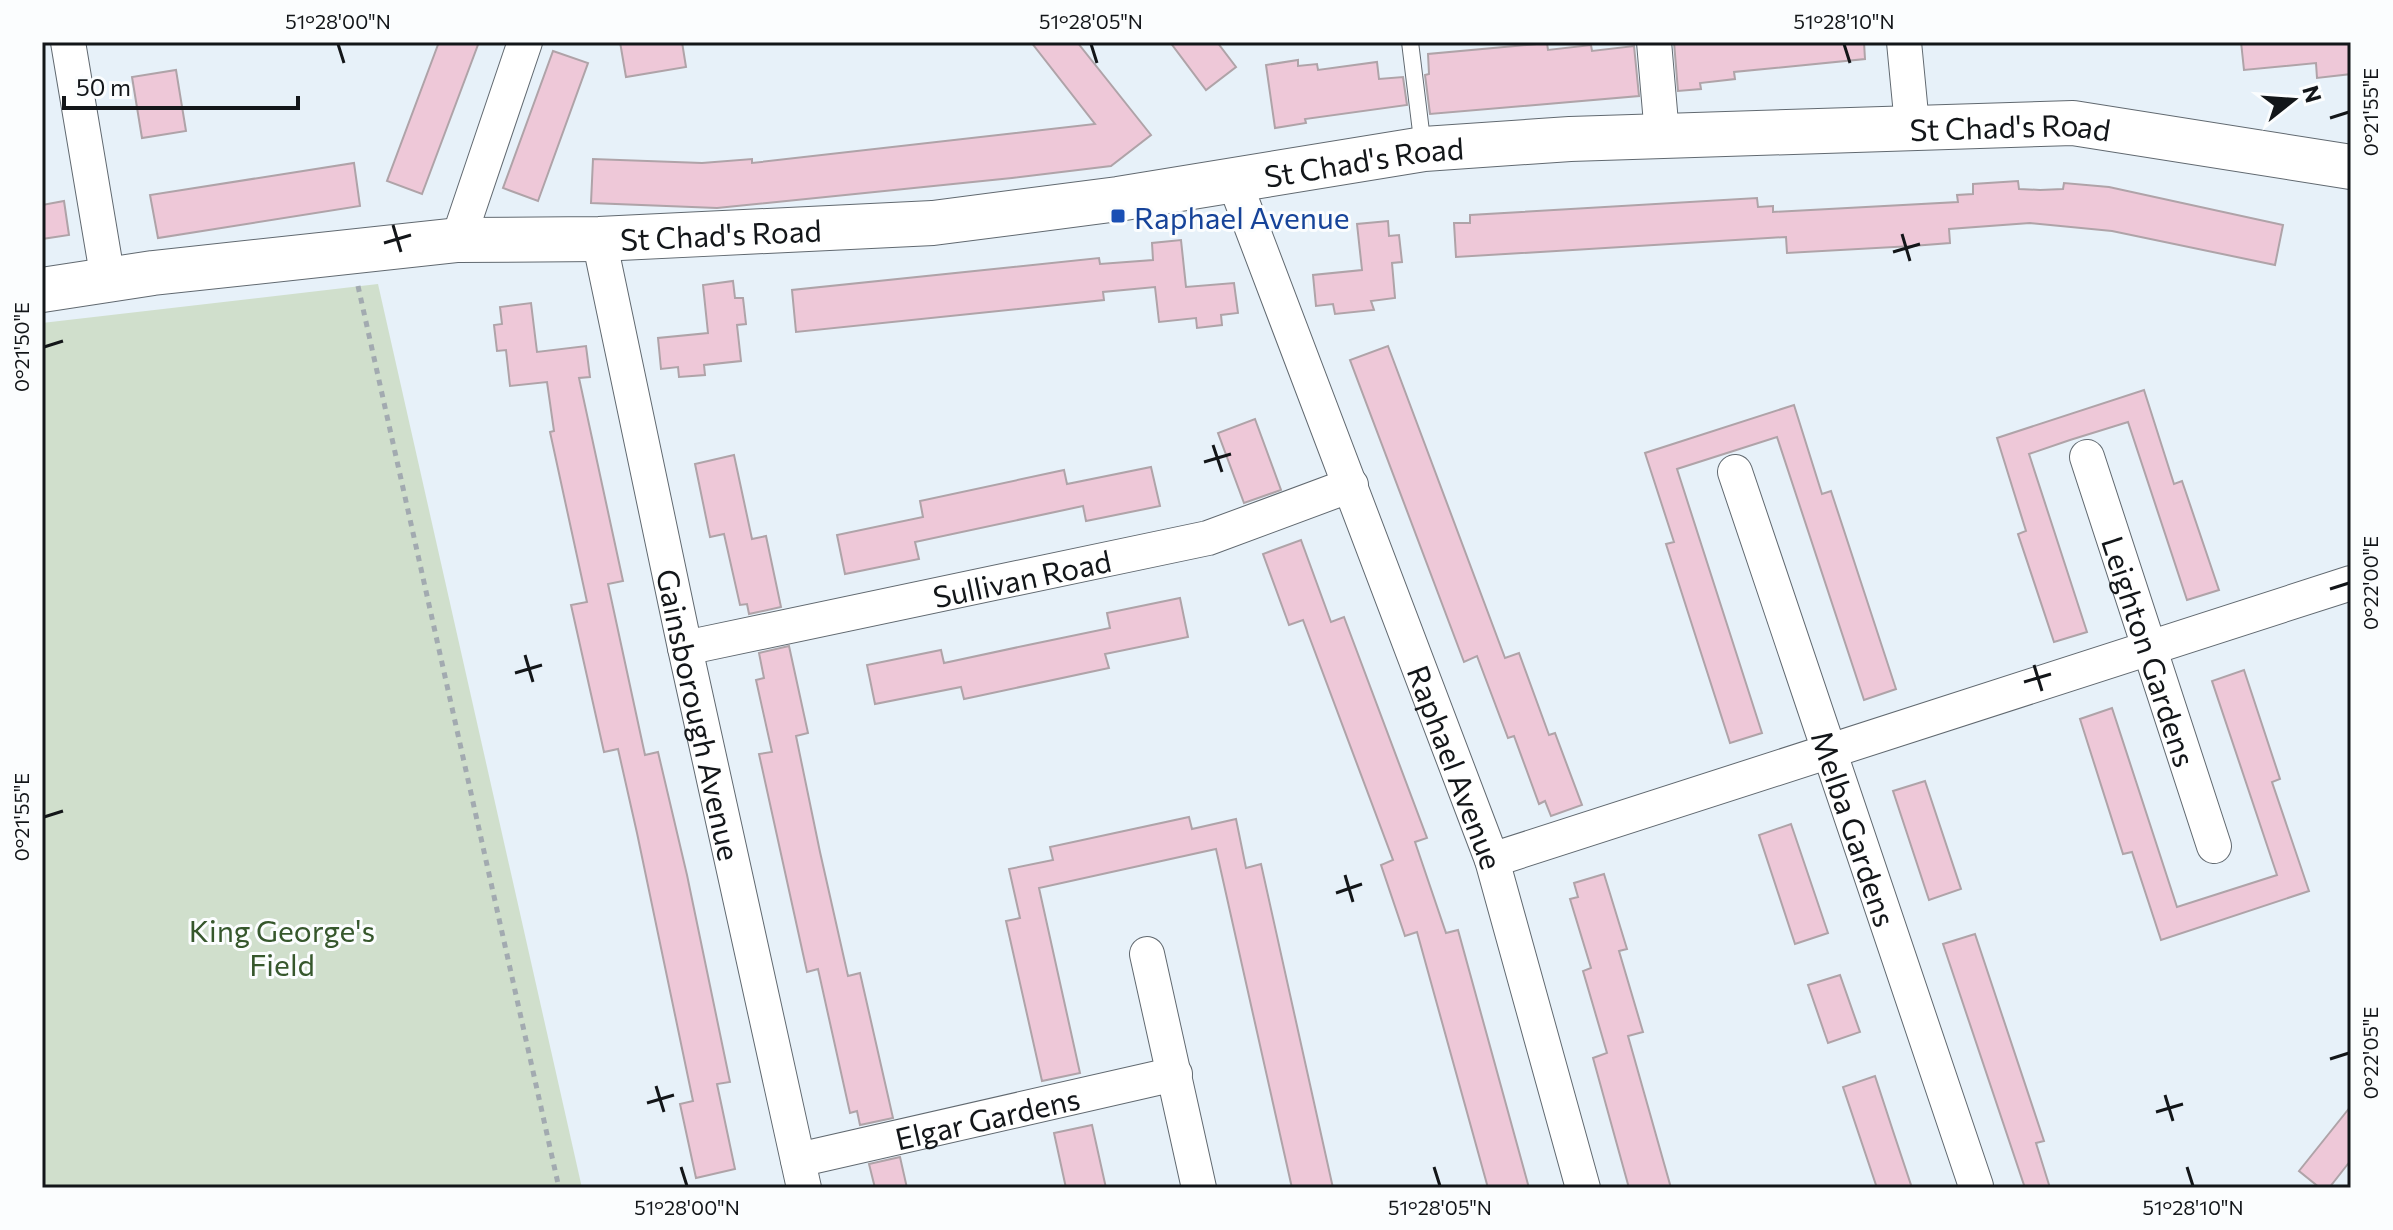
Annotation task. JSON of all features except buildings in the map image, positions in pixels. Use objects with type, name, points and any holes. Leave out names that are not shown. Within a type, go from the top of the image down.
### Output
[{"type":"main road","name":"St Chad's Road","points":[[42,290],[353,250],[458,240],[599,239],[866,229],[933,223],[1118,199],[1424,149],[1662,135],[1912,125],[2073,123],[2351,167]]},
{"type":"street","points":[[68,42],[108,280]]},
{"type":"street","points":[[458,240],[525,42]]},
{"type":"street","points":[[1654,42],[1662,135]]},
{"type":"street","points":[[1904,42],[1912,125]]},
{"type":"street","name":"Raphael Avenue","points":[[1233,178],[1492,860],[1583,1188]]},
{"type":"street","name":"Gainsborough Avenue","points":[[599,239],[801,1174]]},
{"type":"street","name":"Leighton Gardens","points":[[2087,457],[2214,846]]},
{"type":"street","name":"Melba Gardens","points":[[1735,472],[1976,1186]]},
{"type":"street","name":"Sullivan Road","points":[[685,648],[1208,538],[1351,485]]},
{"type":"street","points":[[1492,860],[2351,583]]},
{"type":"street","points":[[1147,954],[1199,1188]]},
{"type":"street","name":"Elgar Gardens","points":[[801,1174],[1175,1074]]},
{"type":"lane","points":[[1410,42],[1424,149]]},
{"type":"path","points":[[353,250],[361,308],[559,1188]]},
{"type":"green space","name":"King George's Field","points":[[378,284],[582,1188],[42,1188],[42,323]]},
{"type":"place","name":"Raphael Avenue","points":[[1118,216]]}]
